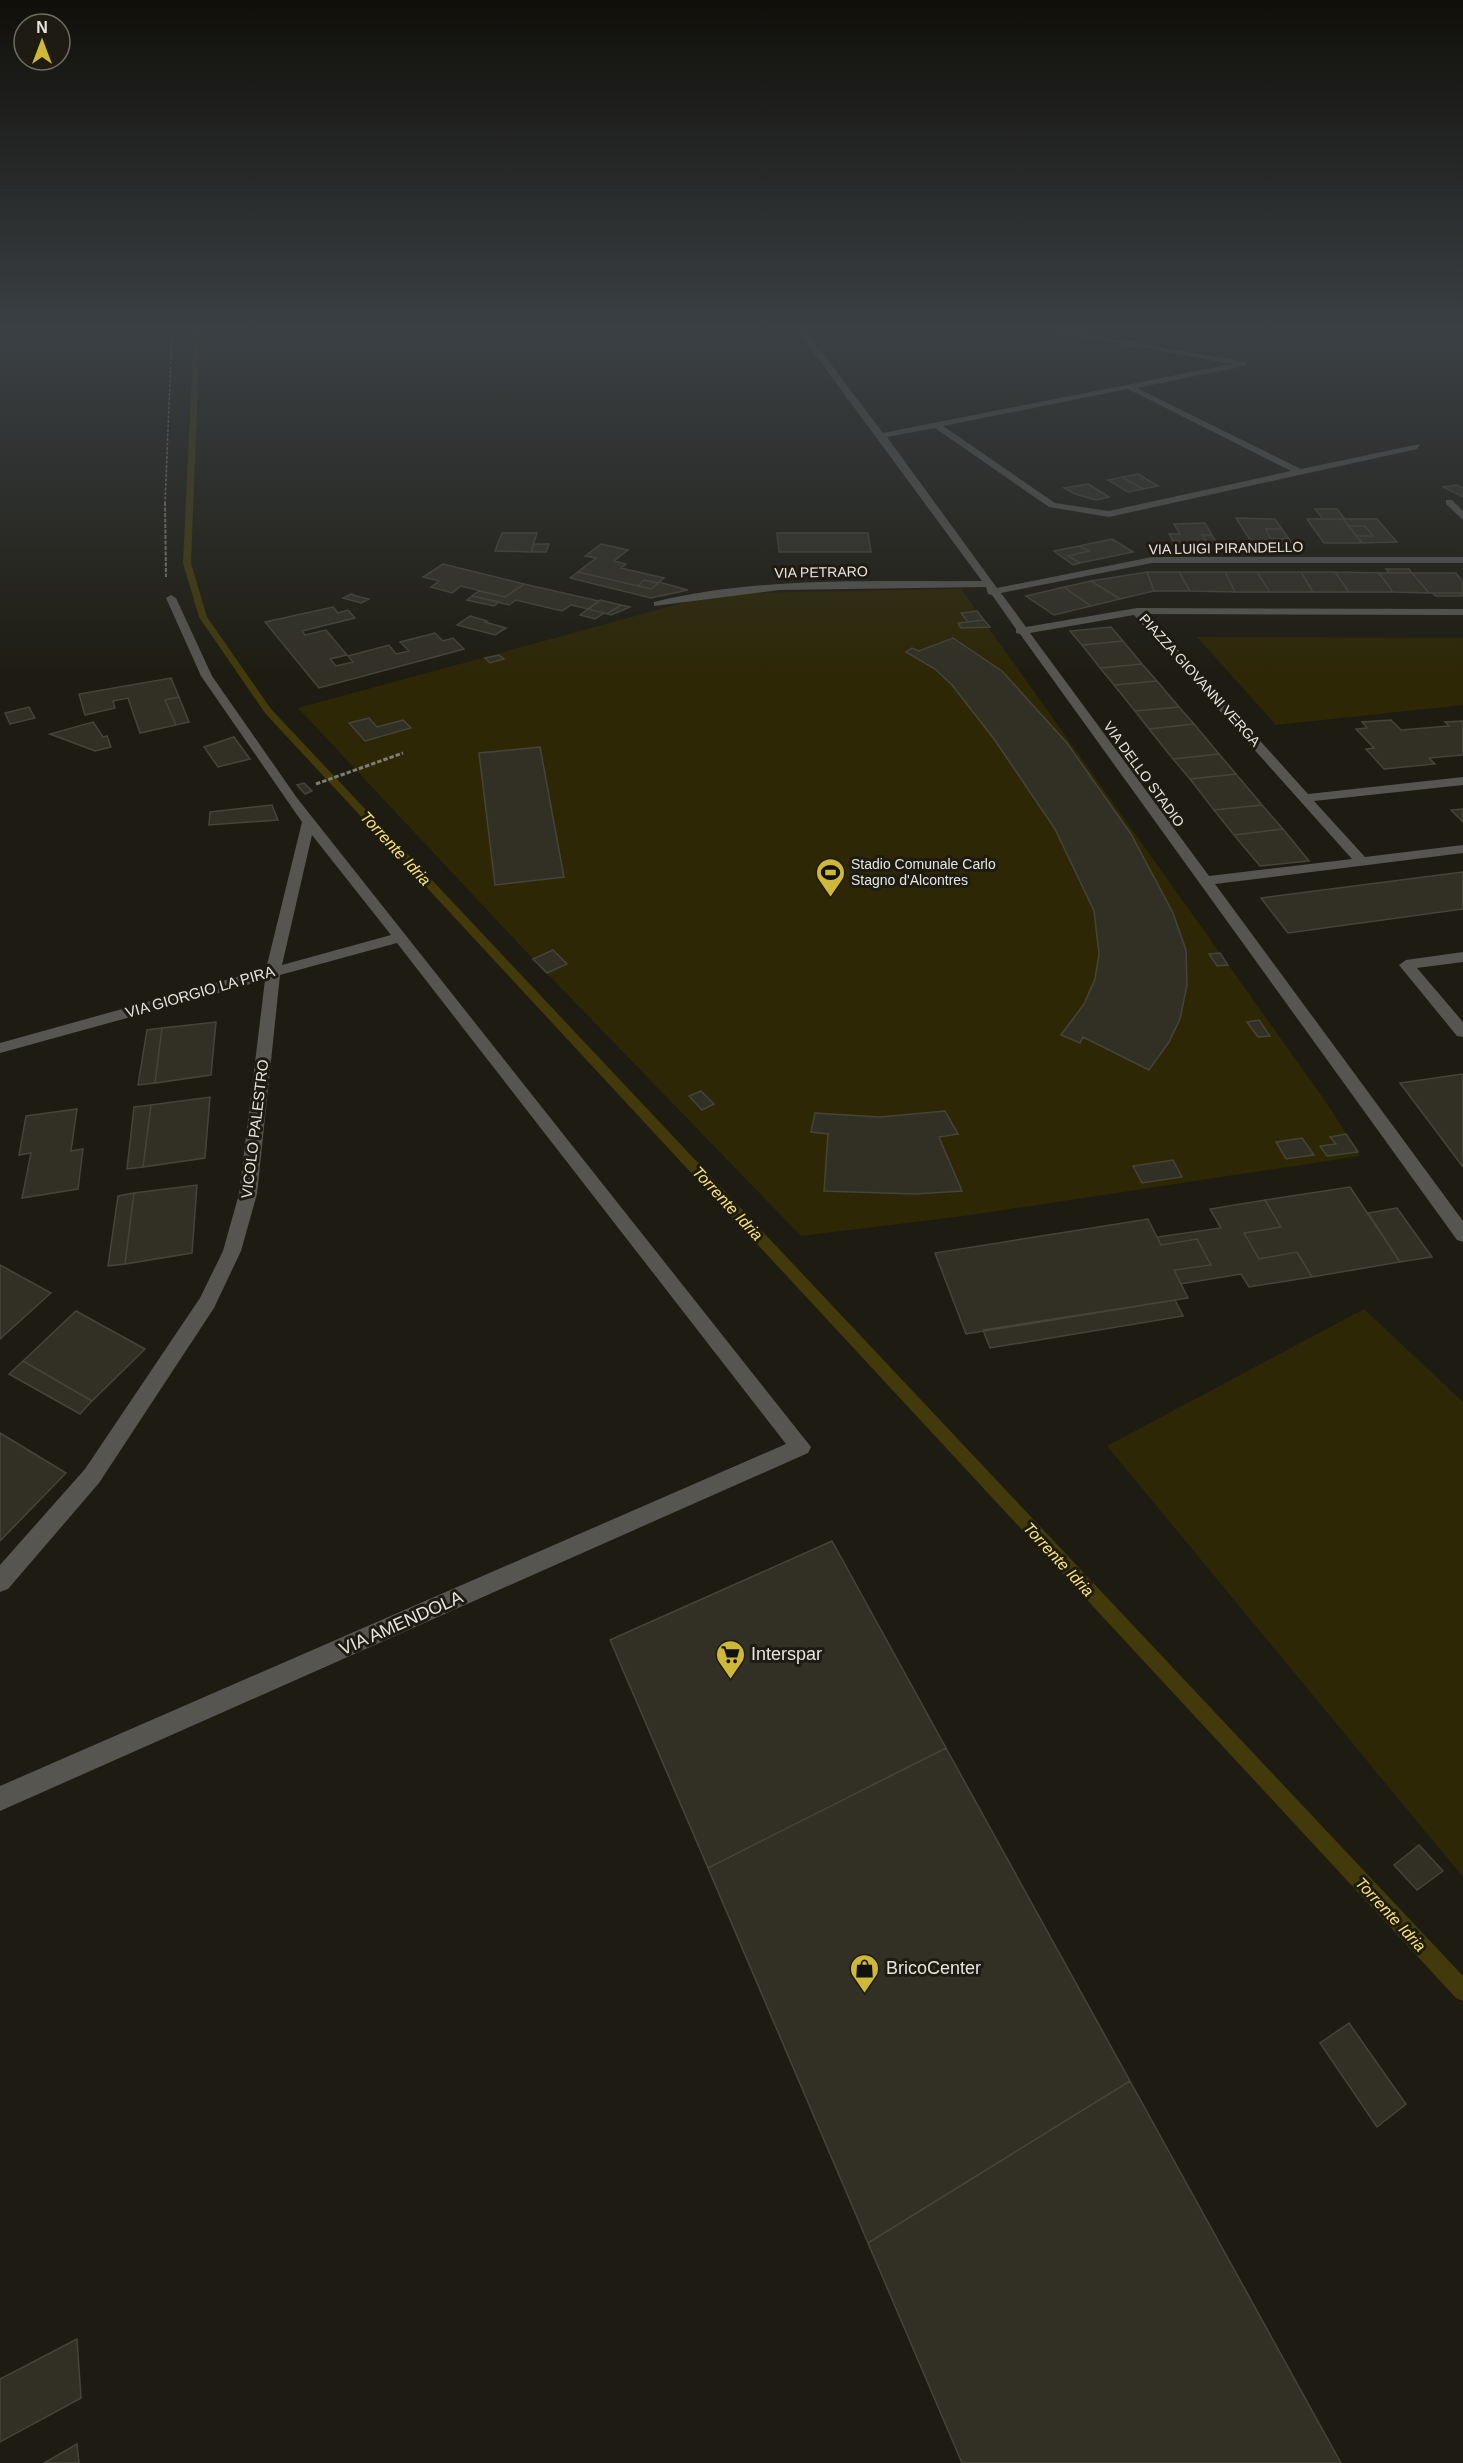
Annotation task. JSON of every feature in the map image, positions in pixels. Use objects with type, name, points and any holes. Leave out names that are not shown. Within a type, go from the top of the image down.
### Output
[{"type":"street","name":"VIA DELLO STADIO","points":[[888,445],[1020,631],[1463,1235]]},
{"type":"street","points":[[965,445],[1052,505],[1109,514],[1416,446]]},
{"type":"street","points":[[1246,445],[1300,472]]},
{"type":"street","points":[[1449,502],[1463,517]]},
{"type":"street","name":"VIA LUIGI PIRANDELLO","points":[[989,588],[1152,560],[1463,560]]},
{"type":"street","name":"VIA PETRARO","points":[[658,604],[700,593],[750,588],[989,588]]},
{"type":"street","points":[[171,598],[189,642],[212,685],[309,821],[401,937]]},
{"type":"street","points":[[1020,631],[1137,611]]},
{"type":"street","name":"PIAZZA GIOVANNI VERGA","points":[[1137,611],[1463,612]]},
{"type":"street","name":"PIAZZA GIOVANNI VERGA","points":[[1137,611],[1362,861]]},
{"type":"street","points":[[1306,798],[1463,780]]},
{"type":"street","name":"VICOLO PALESTRO","points":[[0,1581],[92,1476],[201,1313],[232,1251],[248,1194],[273,972],[309,821]]},
{"type":"street","points":[[1204,881],[1463,849]]},
{"type":"street","name":"VIA GIORGIO LA PIRA","points":[[0,1048],[401,937]]},
{"type":"street","name":"VIA AMENDOLA","points":[[0,1799],[801,1447],[401,937]]},
{"type":"street","points":[[1463,957],[1406,965],[1463,1032]]},
{"type":"path","points":[[167,445],[164,562],[171,598]]},
{"type":"path","points":[[308,787],[403,753]]},
{"type":"shaded area","name":"Stadio Comunale Carlo Stagno d'Alcontres","points":[[961,589],[1328,1105],[1360,1156],[971,1215],[801,1236],[533,959],[298,708],[701,598],[748,593]]},
{"type":"shaded area","points":[[1197,637],[1463,638],[1463,705],[1276,725]]},
{"type":"shaded area","points":[[1364,1309],[1463,1402],[1463,1877],[1107,1446]]},
{"type":"building","points":[[1138,474],[1158,486],[1143,489],[1122,477]]},
{"type":"building","points":[[1122,477],[1143,489],[1128,492],[1108,480]]},
{"type":"building","points":[[1088,484],[1109,497],[1096,500],[1064,488]]},
{"type":"building","points":[[1457,485],[1463,488],[1463,497],[1443,487]]},
{"type":"building","points":[[1315,509],[1337,509],[1345,519],[1323,519]]},
{"type":"building","points":[[1236,518],[1275,519],[1282,529],[1266,529],[1271,539],[1289,539],[1294,546],[1254,546]]},
{"type":"building","points":[[1307,519],[1343,519],[1362,543],[1324,543]]},
{"type":"building","points":[[1343,519],[1377,519],[1397,542],[1362,543],[1356,536],[1373,536],[1365,526],[1349,526]]},
{"type":"building","points":[[1205,523],[1212,535],[1202,535],[1207,543],[1217,543],[1221,549],[1184,549],[1179,541],[1173,541],[1169,534],[1180,534],[1174,524]]},
{"type":"building","points":[[1349,526],[1365,526],[1373,536],[1356,536]]},
{"type":"building","points":[[1266,529],[1282,529],[1289,539],[1271,539]]},
{"type":"building","points":[[502,533],[537,533],[531,552],[495,551]]},
{"type":"building","points":[[777,533],[868,533],[871,552],[779,552]]},
{"type":"building","points":[[1202,535],[1212,535],[1217,543],[1207,543]]},
{"type":"building","points":[[1112,539],[1133,552],[1080,563],[1068,556],[1089,551],[1079,546]]},
{"type":"building","points":[[534,544],[549,544],[546,552],[531,552]]},
{"type":"building","points":[[601,544],[628,550],[614,561],[626,564],[621,568],[664,578],[658,583],[644,580],[638,586],[578,572],[596,558],[585,556]]},
{"type":"building","points":[[1079,546],[1089,551],[1068,556],[1080,563],[1073,565],[1054,551]]},
{"type":"building","points":[[443,564],[524,584],[505,597],[461,586],[452,593],[431,587],[439,581],[423,577]]},
{"type":"building","points":[[1386,569],[1409,569],[1412,573],[1389,573]]},
{"type":"building","points":[[578,572],[651,589],[659,582],[688,590],[651,598],[570,578]]},
{"type":"building","points":[[1147,572],[1179,572],[1190,591],[1154,591]]},
{"type":"building","points":[[1147,572],[1154,591],[1120,599],[1091,581]]},
{"type":"building","points":[[1179,572],[1225,572],[1235,592],[1190,591]]},
{"type":"building","points":[[1225,572],[1257,572],[1270,592],[1235,592]]},
{"type":"building","points":[[1257,572],[1301,572],[1313,592],[1270,592]]},
{"type":"building","points":[[1301,572],[1335,572],[1349,592],[1313,592]]},
{"type":"building","points":[[1335,572],[1379,573],[1393,592],[1349,592]]},
{"type":"building","points":[[1379,573],[1412,573],[1429,593],[1393,592]]},
{"type":"building","points":[[1412,573],[1456,573],[1463,582],[1463,593],[1429,593]]},
{"type":"building","points":[[644,580],[658,583],[651,589],[638,586]]},
{"type":"building","points":[[1091,581],[1120,599],[1091,606],[1064,587]]},
{"type":"building","points":[[524,584],[599,601],[588,609],[571,605],[562,611],[516,600],[509,605],[472,596],[479,591],[505,597]]},
{"type":"building","points":[[1064,587],[1091,606],[1054,615],[1026,596]]},
{"type":"building","points":[[1432,593],[1461,593],[1463,596],[1436,596]]},
{"type":"building","points":[[351,594],[369,599],[361,603],[343,598]]},
{"type":"building","points":[[472,596],[499,602],[494,606],[467,600]]},
{"type":"building","points":[[600,600],[621,605],[607,614],[588,609]]},
{"type":"building","points":[[621,605],[630,607],[611,615],[607,614]]},
{"type":"building","points":[[333,607],[338,613],[348,610],[355,618],[302,631],[305,635],[326,630],[347,655],[330,659],[336,666],[353,662],[348,656],[389,645],[396,654],[409,651],[400,642],[435,633],[443,641],[453,638],[464,649],[319,688],[265,622]]},
{"type":"building","points":[[588,609],[604,613],[595,619],[580,615]]},
{"type":"building","points":[[977,611],[984,620],[968,622],[961,613]]},
{"type":"building","points":[[470,616],[506,628],[495,635],[457,625]]},
{"type":"building","points":[[984,620],[990,627],[961,628],[958,623]]},
{"type":"building","points":[[1111,627],[1123,641],[1082,645],[1070,631]]},
{"type":"building","points":[[953,638],[1002,671],[1067,743],[1131,834],[1173,913],[1186,950],[1187,985],[1180,1019],[1169,1042],[1149,1070],[1083,1037],[1080,1043],[1061,1035],[1084,1004],[1095,979],[1099,954],[1094,911],[1055,829],[994,739],[952,685],[935,669],[906,652],[912,648],[919,651]]},
{"type":"building","points":[[1123,641],[1142,664],[1100,668],[1082,645]]},
{"type":"building","points":[[499,655],[504,659],[490,663],[485,658]]},
{"type":"building","points":[[1142,664],[1157,681],[1114,685],[1100,668]]},
{"type":"building","points":[[171,678],[179,697],[165,700],[176,725],[140,733],[128,698],[113,701],[115,708],[85,715],[79,694]]},
{"type":"building","points":[[1157,681],[1179,707],[1135,711],[1114,685]]},
{"type":"building","points":[[179,697],[189,722],[176,725],[165,700]]},
{"type":"building","points":[[29,707],[35,718],[10,724],[5,713]]},
{"type":"building","points":[[1179,707],[1194,724],[1149,729],[1135,711]]},
{"type":"building","points":[[369,718],[377,727],[403,720],[411,728],[365,741],[349,723]]},
{"type":"building","points":[[1391,720],[1401,730],[1449,726],[1445,722],[1463,721],[1463,755],[1429,758],[1435,764],[1384,769],[1366,749],[1374,748],[1356,729],[1367,728],[1362,722]]},
{"type":"building","points":[[93,722],[103,737],[107,736],[111,747],[95,751],[50,734]]},
{"type":"building","points":[[1194,724],[1219,754],[1173,759],[1149,729]]},
{"type":"building","points":[[234,737],[250,759],[218,767],[204,747]]},
{"type":"building","points":[[540,747],[564,877],[495,885],[479,753]]},
{"type":"building","points":[[1219,754],[1236,774],[1190,779],[1173,759]]},
{"type":"building","points":[[1236,774],[1262,805],[1214,810],[1190,779]]},
{"type":"building","points":[[304,783],[312,791],[305,794],[297,785]]},
{"type":"building","points":[[272,805],[278,820],[209,825],[210,812]]},
{"type":"building","points":[[1262,805],[1283,829],[1234,835],[1214,810]]},
{"type":"building","points":[[1463,809],[1463,822],[1451,810]]},
{"type":"building","points":[[1283,829],[1309,861],[1260,866],[1234,835]]},
{"type":"building","points":[[1463,872],[1463,909],[1288,933],[1261,898]]},
{"type":"building","points":[[553,950],[567,964],[547,973],[533,959]]},
{"type":"building","points":[[1220,953],[1228,965],[1217,966],[1209,954]]},
{"type":"building","points":[[1259,1020],[1270,1036],[1258,1037],[1247,1022]]},
{"type":"building","points":[[216,1022],[211,1075],[155,1083],[162,1028]]},
{"type":"building","points":[[162,1028],[155,1083],[138,1085],[147,1030]]},
{"type":"building","points":[[1462,1074],[1463,1076],[1463,1167],[1400,1083]]},
{"type":"building","points":[[701,1091],[714,1104],[702,1110],[689,1096]]},
{"type":"building","points":[[210,1097],[205,1158],[143,1167],[151,1105]]},
{"type":"building","points":[[151,1105],[143,1167],[127,1169],[134,1107]]},
{"type":"building","points":[[77,1109],[71,1151],[83,1149],[78,1189],[22,1198],[31,1153],[19,1155],[26,1116]]},
{"type":"building","points":[[945,1111],[958,1134],[939,1137],[962,1191],[915,1194],[824,1191],[828,1134],[811,1132],[815,1113],[880,1117]]},
{"type":"building","points":[[1346,1134],[1358,1152],[1327,1156],[1320,1146],[1336,1144],[1330,1137]]},
{"type":"building","points":[[1302,1138],[1314,1155],[1286,1159],[1276,1142]]},
{"type":"building","points":[[1173,1160],[1182,1177],[1142,1183],[1133,1166]]},
{"type":"building","points":[[197,1185],[192,1253],[125,1264],[134,1193]]},
{"type":"building","points":[[1350,1187],[1400,1262],[1312,1277],[1297,1252],[1259,1259],[1244,1233],[1281,1227],[1265,1200]]},
{"type":"building","points":[[134,1193],[125,1264],[108,1266],[118,1196]]},
{"type":"building","points":[[1265,1200],[1281,1227],[1244,1233],[1259,1259],[1297,1252],[1312,1277],[1249,1287],[1241,1274],[1181,1284],[1174,1270],[1211,1265],[1197,1239],[1161,1245],[1157,1237],[1221,1228],[1210,1209]]},
{"type":"building","points":[[1397,1208],[1432,1257],[1400,1262],[1368,1213]]},
{"type":"building","points":[[1148,1219],[1161,1245],[1197,1239],[1211,1265],[1174,1270],[1188,1298],[966,1334],[935,1253]]},
{"type":"building","points":[[0,1265],[51,1293],[0,1339]]},
{"type":"building","points":[[1175,1300],[1183,1316],[990,1348],[983,1330]]},
{"type":"building","points":[[76,1311],[145,1349],[92,1401],[23,1361]]},
{"type":"building","points":[[23,1361],[92,1401],[80,1414],[9,1374]]},
{"type":"building","points":[[0,1433],[66,1473],[0,1541]]},
{"type":"building","points":[[832,1541],[946,1748],[708,1868],[610,1640]]},
{"type":"building","points":[[946,1748],[1130,2081],[868,2243],[708,1868]]},
{"type":"building","points":[[1419,1845],[1443,1871],[1417,1890],[1394,1865]]},
{"type":"building","points":[[1349,2023],[1406,2104],[1377,2127],[1320,2043]]},
{"type":"building","points":[[1130,2081],[1341,2463],[962,2463],[868,2243]]},
{"type":"building","points":[[77,2339],[81,2398],[0,2442],[0,2379]]},
{"type":"building","points":[[77,2444],[79,2463],[44,2463]]},
{"type":"waterway","name":"Torrente Idria","points":[[192,445],[187,563],[203,617],[268,711],[1463,1991]]},
{"type":"place","name":"Stadio Comunale Carlo Stagno d'Alcontres","points":[[830,898]]},
{"type":"place","name":"Interspar","points":[[730,1680]]},
{"type":"place","name":"BricoCenter","points":[[865,1994]]}]
